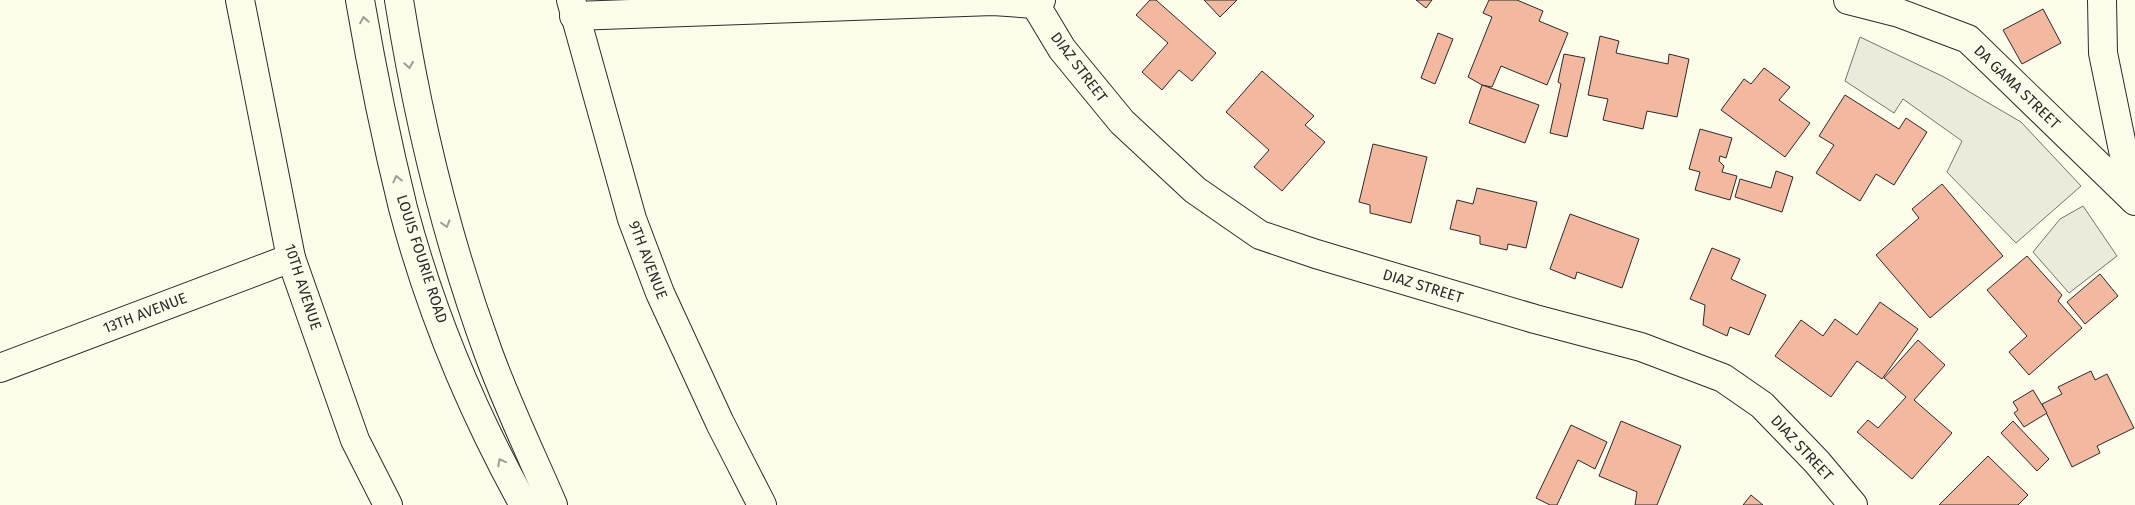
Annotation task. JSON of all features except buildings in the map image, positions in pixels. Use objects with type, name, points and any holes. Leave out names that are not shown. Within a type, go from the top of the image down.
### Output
[{"type":"street","name":"10TH AVENUE","points":[[240,0],[291,258],[355,440],[388,505]]},
{"type":"street","name":"LOUIS FOURIE ROAD","points":[[360,0],[374,83],[404,209],[427,283],[473,403],[488,437],[524,505]]},
{"type":"street","points":[[399,0],[411,79],[439,201],[488,353],[553,505]]},
{"type":"street","name":"DA GAMA STREET","points":[[1848,0],[1899,13],[1968,39],[2134,200]]},
{"type":"street","points":[[2102,0],[2103,53],[2131,172],[2134,200]]},
{"type":"street","points":[[572,8],[993,1],[1038,2]]},
{"type":"street","name":"DIAZ STREET","points":[[1038,2],[1062,49],[1122,122],[1195,190],[1260,234],[1316,254],[1525,316],[1641,347],[1723,378],[1762,405],[1817,462],[1853,505]]},
{"type":"street","name":"9TH AVENUE","points":[[572,8],[632,219],[657,284],[720,423],[762,505]]},
{"type":"street","name":"13TH AVENUE","points":[[0,368],[291,258]]},
{"type":"street","points":[[488,353],[569,505]]},
{"type":"shaded area","points":[[1860,37],[1944,77],[2021,122],[2081,186],[2016,243],[1947,172],[1962,141],[1903,99],[1894,113],[1845,81]]},
{"type":"shaded area","points":[[2083,206],[2117,256],[2069,293],[2033,252],[2060,219]]}]
